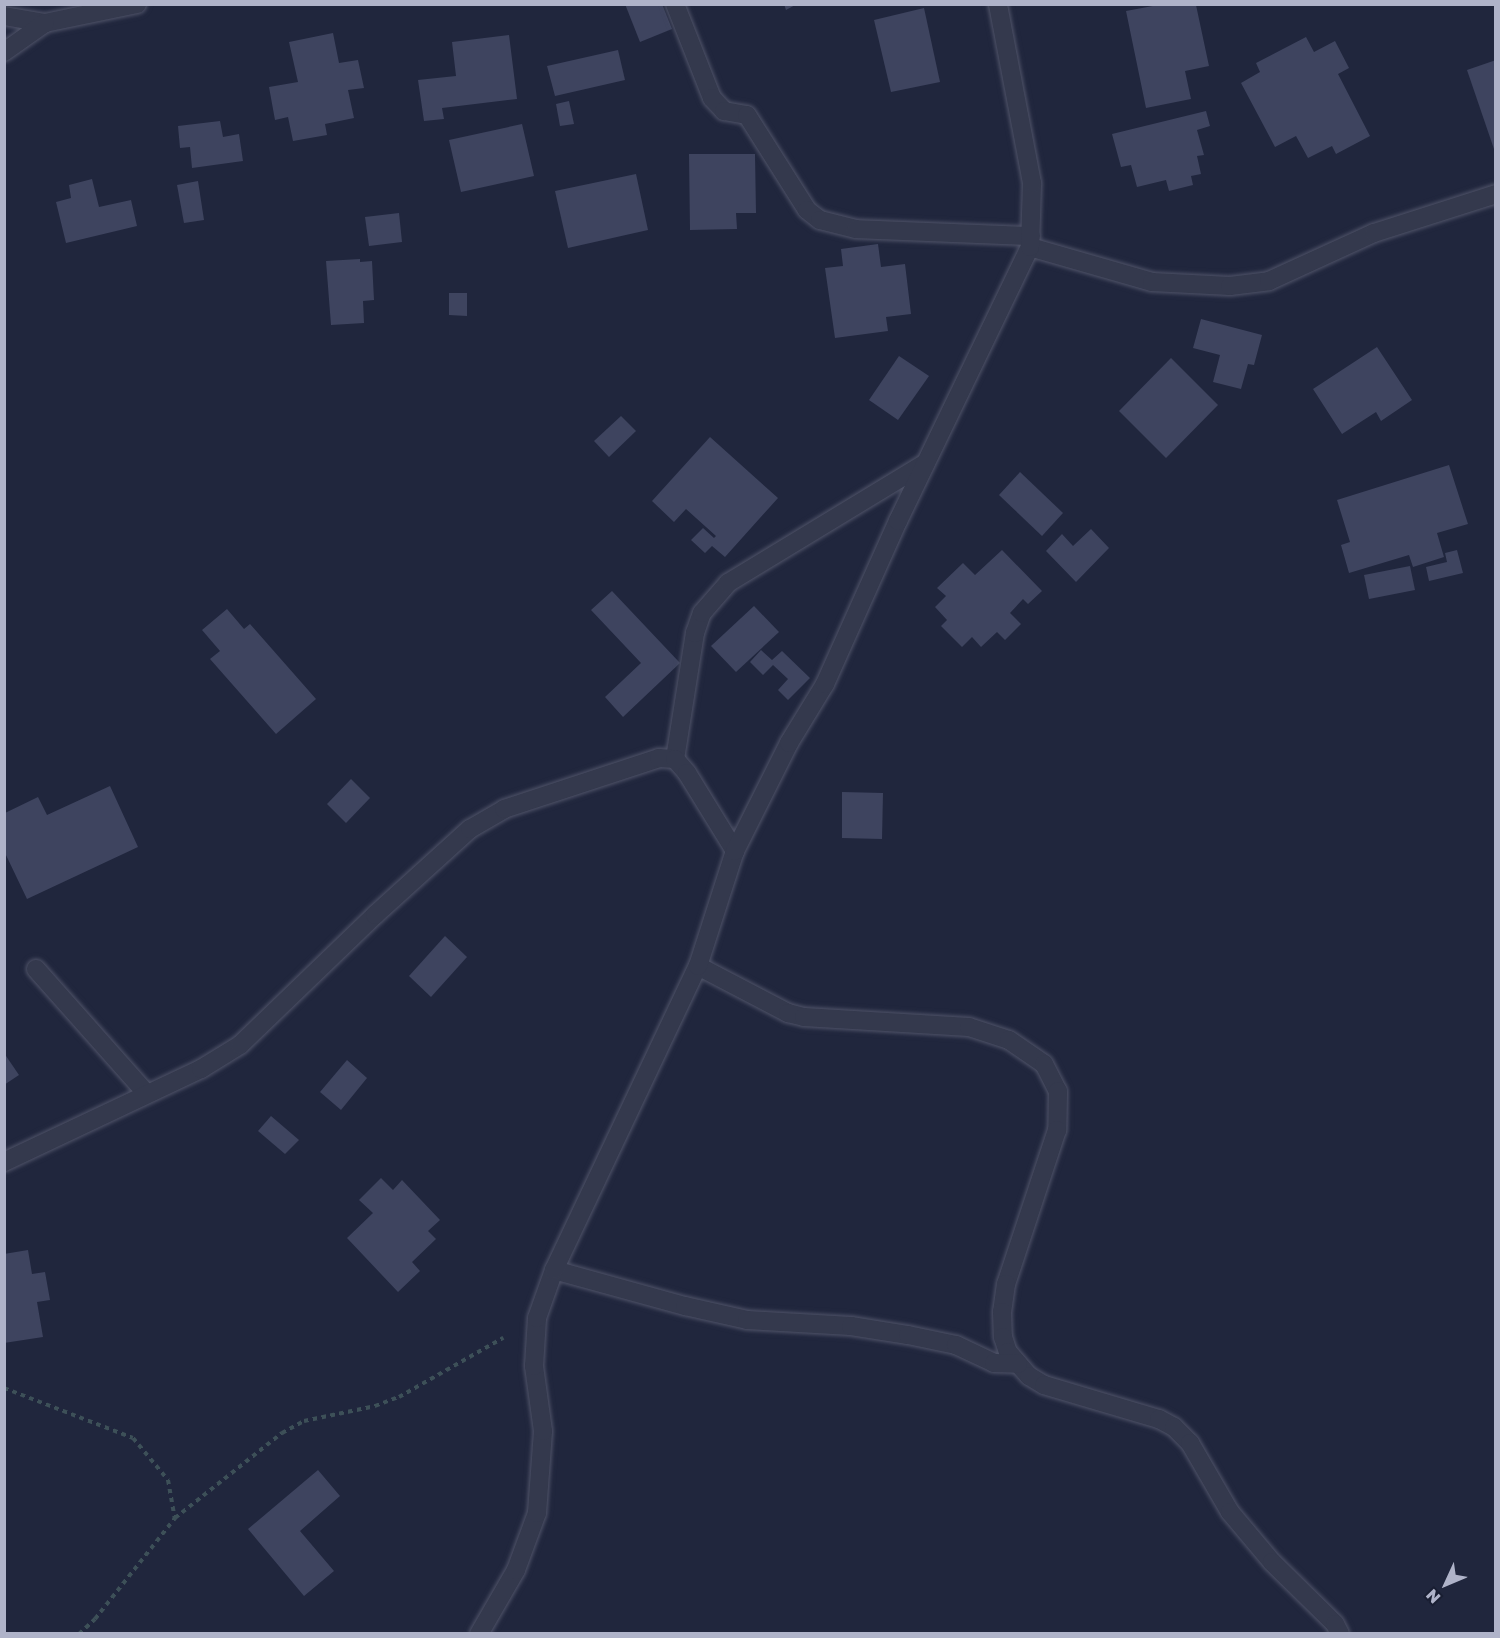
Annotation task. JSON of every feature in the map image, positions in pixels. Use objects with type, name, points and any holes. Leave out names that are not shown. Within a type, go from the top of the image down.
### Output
[{"type":"street","points":[[4,16],[45,23],[137,4]]},
{"type":"street","points":[[675,4],[712,98],[724,111],[747,115],[807,210],[820,220],[856,229],[1031,242],[1152,282],[1230,286],[1269,281],[1374,232],[1496,194]]},
{"type":"street","points":[[479,1634],[516,1570],[537,1513],[543,1431],[534,1366],[537,1318],[554,1270],[698,966],[735,850],[789,742],[825,684],[925,463],[1031,242],[1032,183],[998,4]]},
{"type":"street","points":[[4,52],[45,23]]},
{"type":"street","points":[[675,759],[695,633],[702,613],[728,583],[925,463]]},
{"type":"street","points":[[4,1162],[201,1069],[240,1045],[375,915],[470,829],[504,809],[659,758],[675,759],[687,773],[735,850]]},
{"type":"street","points":[[698,966],[788,1013],[804,1017],[969,1027],[1009,1040],[1044,1064],[1058,1091],[1057,1130],[1006,1284],[1002,1312],[1003,1337],[1008,1352],[1029,1376],[1044,1385],[1160,1419],[1174,1426],[1190,1443],[1230,1512],[1272,1562],[1335,1624],[1340,1634]]},
{"type":"street","points":[[36,969],[147,1094]]},
{"type":"street","points":[[554,1270],[685,1306],[736,1317],[851,1326],[908,1335],[956,1345],[994,1363],[1018,1364]]},
{"type":"path","points":[[79,1634],[95,1619],[175,1518],[282,1433],[304,1421],[375,1406],[399,1397],[537,1318]]},
{"type":"path","points":[[4,1388],[133,1438],[168,1480],[175,1518]]},
{"type":"building","points":[[625,4],[662,4],[672,29],[640,42]]},
{"type":"building","points":[[784,4],[797,4],[786,10]]},
{"type":"building","points":[[1158,5],[1196,5],[1209,66],[1185,71],[1191,99],[1146,108],[1126,11]]},
{"type":"building","points":[[924,8],[940,82],[891,92],[874,20]]},
{"type":"building","points":[[333,33],[339,63],[358,60],[364,88],[348,90],[354,118],[325,124],[327,135],[293,141],[288,117],[275,120],[269,87],[298,82],[289,42]]},
{"type":"building","points":[[509,35],[517,99],[442,108],[444,119],[424,121],[418,80],[456,76],[452,42]]},
{"type":"building","points":[[1306,37],[1314,52],[1335,41],[1349,68],[1338,74],[1370,136],[1336,154],[1332,146],[1308,158],[1296,136],[1275,147],[1241,83],[1260,72],[1256,63]]},
{"type":"building","points":[[618,50],[625,80],[555,96],[547,66]]},
{"type":"building","points":[[1496,60],[1496,152],[1495,152],[1467,70]]},
{"type":"building","points":[[569,101],[574,124],[560,126],[556,104]]},
{"type":"building","points":[[1206,111],[1210,126],[1197,130],[1204,155],[1197,156],[1201,174],[1191,176],[1193,185],[1169,191],[1166,180],[1137,187],[1131,165],[1121,167],[1112,134]]},
{"type":"building","points":[[220,121],[223,137],[239,134],[243,161],[192,168],[190,147],[180,148],[178,126]]},
{"type":"building","points":[[522,124],[534,176],[461,192],[449,140]]},
{"type":"building","points":[[689,154],[755,154],[756,213],[736,213],[737,229],[690,230]]},
{"type":"building","points":[[636,174],[648,230],[568,248],[555,191]]},
{"type":"building","points":[[92,179],[99,207],[131,200],[137,226],[66,243],[56,202],[71,198],[69,185]]},
{"type":"building","points":[[198,181],[204,220],[184,223],[177,185]]},
{"type":"building","points":[[399,213],[402,242],[369,246],[365,217]]},
{"type":"building","points":[[878,244],[881,267],[905,264],[911,314],[886,317],[888,331],[835,338],[825,268],[843,266],[841,249]]},
{"type":"building","points":[[360,259],[360,262],[372,261],[374,300],[363,301],[364,323],[331,325],[326,261]]},
{"type":"building","points":[[449,293],[467,293],[467,316],[449,315]]},
{"type":"building","points":[[1201,319],[1262,335],[1254,365],[1248,364],[1241,389],[1213,382],[1220,355],[1193,348]]},
{"type":"building","points":[[1377,347],[1412,400],[1381,421],[1376,412],[1342,434],[1313,389]]},
{"type":"building","points":[[899,356],[929,376],[898,420],[869,400]]},
{"type":"building","points":[[1171,358],[1218,405],[1166,458],[1119,411]]},
{"type":"building","points":[[621,416],[636,431],[609,457],[594,441]]},
{"type":"building","points":[[710,437],[778,498],[725,557],[712,546],[705,553],[691,540],[703,528],[714,538],[716,536],[686,509],[674,522],[652,501]]},
{"type":"building","points":[[1449,465],[1468,524],[1437,533],[1444,557],[1413,567],[1409,555],[1349,573],[1341,545],[1350,542],[1337,500]]},
{"type":"building","points":[[1020,472],[1063,513],[1042,536],[999,495]]},
{"type":"building","points":[[1091,529],[1109,548],[1076,582],[1046,551],[1062,534],[1073,546]]},
{"type":"building","points":[[1002,550],[1042,591],[1028,604],[1023,599],[1010,613],[1021,624],[1005,640],[997,632],[981,647],[972,637],[962,647],[941,626],[947,620],[935,607],[946,596],[937,588],[963,563],[975,575]]},
{"type":"building","points":[[1457,550],[1463,573],[1429,581],[1426,567],[1447,562],[1445,553]]},
{"type":"building","points":[[1410,566],[1415,590],[1369,599],[1364,575]]},
{"type":"building","points":[[612,591],[680,663],[623,717],[605,697],[641,663],[591,610]]},
{"type":"building","points":[[754,606],[779,632],[736,672],[711,646]]},
{"type":"building","points":[[227,609],[244,629],[250,624],[316,699],[276,734],[210,659],[220,651],[202,630]]},
{"type":"building","points":[[761,650],[772,660],[782,651],[810,678],[788,700],[778,690],[788,679],[773,665],[763,675],[750,662]]},
{"type":"building","points":[[351,779],[370,798],[346,823],[327,804]]},
{"type":"building","points":[[110,786],[138,847],[27,899],[5,853],[5,813],[38,797],[47,815]]},
{"type":"building","points":[[842,792],[883,793],[882,839],[842,838]]},
{"type":"building","points":[[445,936],[467,957],[431,997],[409,976]]},
{"type":"building","points":[[4,1053],[19,1075],[4,1085]]},
{"type":"building","points":[[347,1060],[367,1078],[341,1110],[320,1092]]},
{"type":"building","points":[[271,1116],[299,1140],[285,1154],[258,1131]]},
{"type":"building","points":[[381,1178],[393,1190],[402,1180],[440,1220],[428,1231],[436,1239],[412,1262],[420,1271],[398,1292],[347,1238],[373,1213],[359,1200]]},
{"type":"building","points":[[28,1250],[32,1274],[45,1272],[50,1300],[37,1302],[43,1337],[4,1343],[4,1254]]},
{"type":"building","points":[[318,1470],[340,1496],[300,1531],[334,1571],[304,1596],[248,1529]]}]
